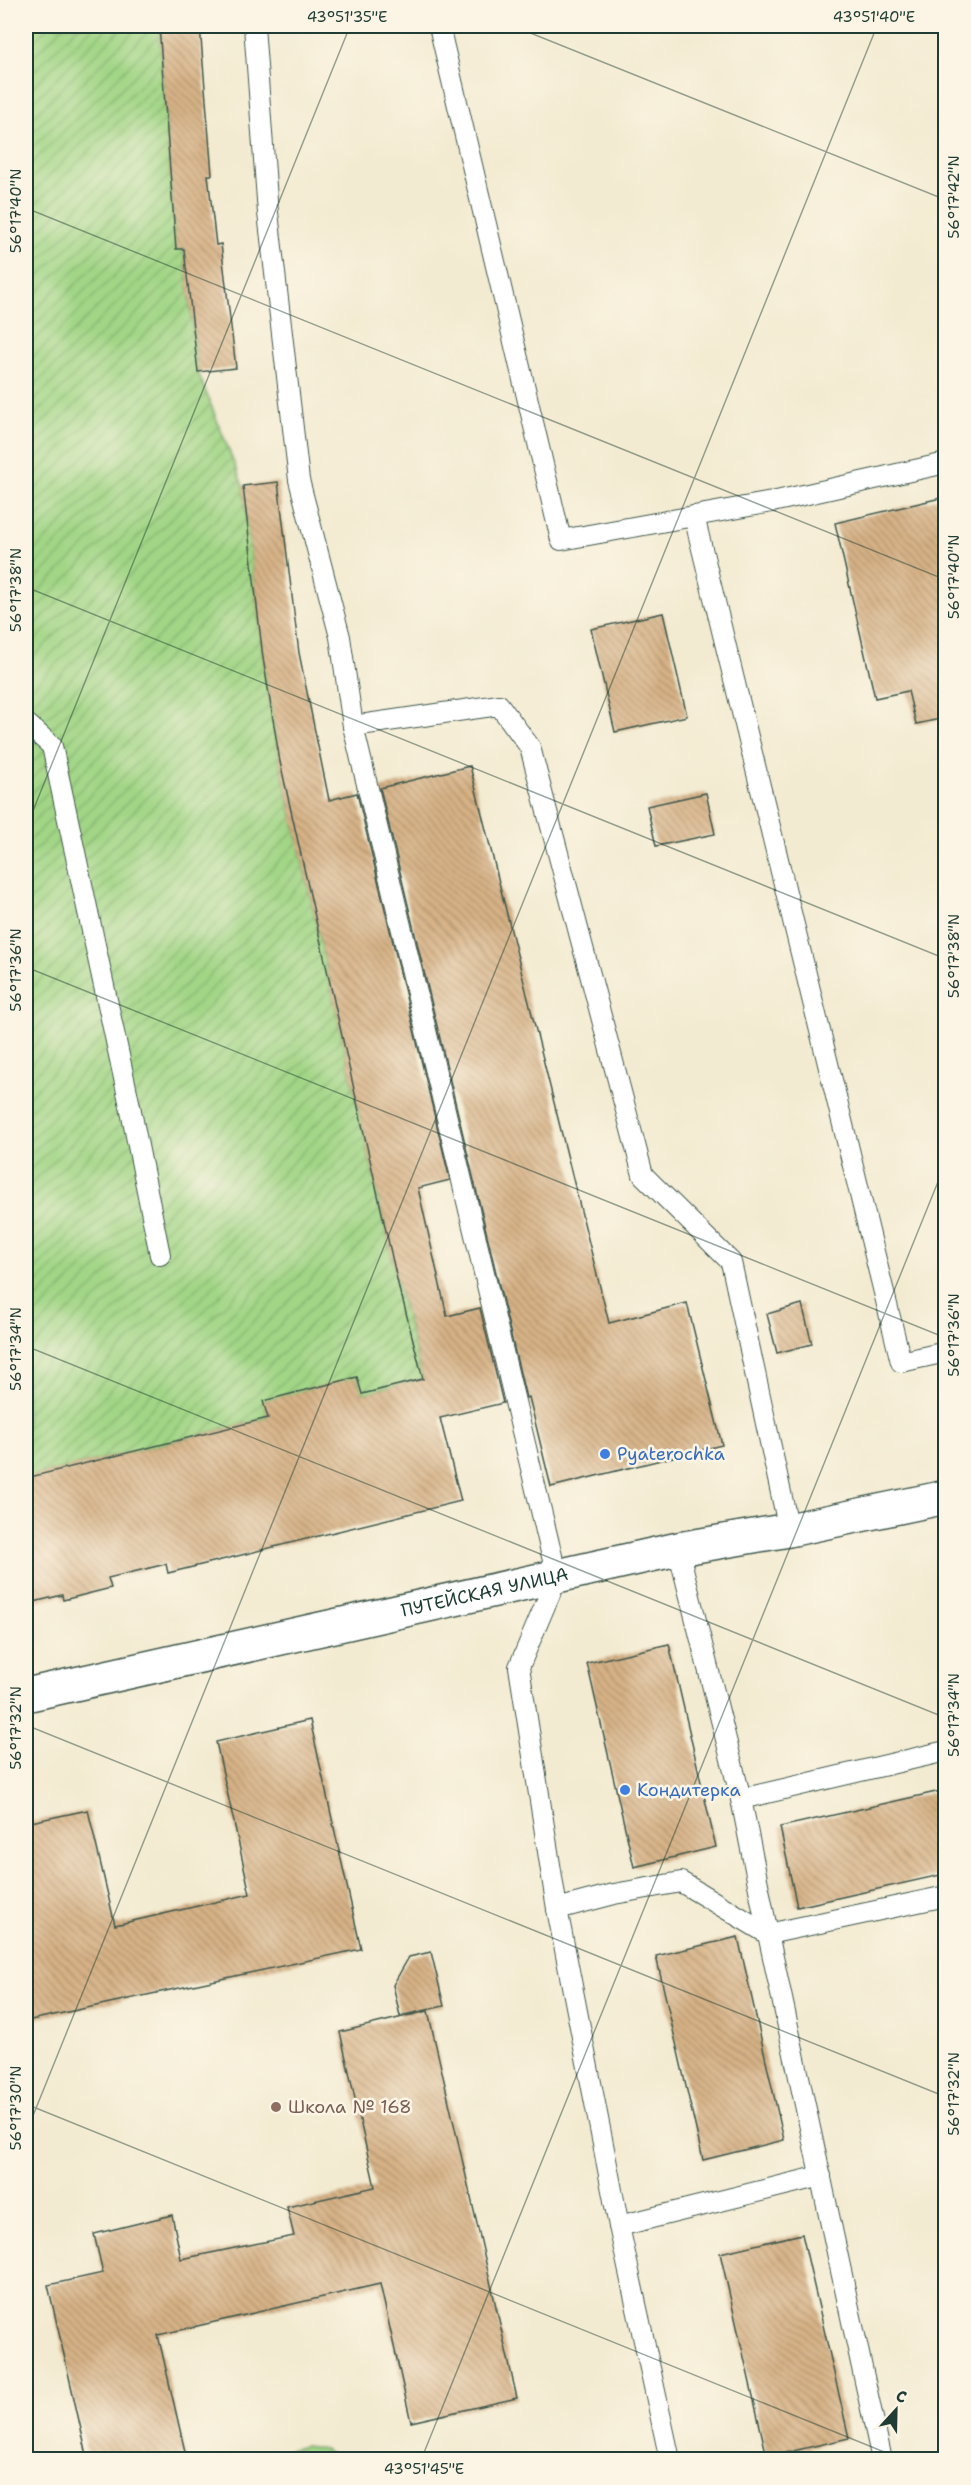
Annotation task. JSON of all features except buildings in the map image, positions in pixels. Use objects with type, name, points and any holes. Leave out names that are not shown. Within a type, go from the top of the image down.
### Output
[{"type":"street","name":"ПУТЕЙСКАЯ УЛИЦА","points":[[26,1695],[678,1549],[789,1530],[945,1497]]},
{"type":"lane","points":[[254,26],[268,213],[299,480],[340,637],[353,726],[557,1577],[519,1668],[557,1909],[619,2226],[670,2460]]},
{"type":"lane","points":[[439,26],[561,540],[772,502],[945,462]]},
{"type":"lane","points":[[694,516],[901,1362],[945,1352]]},
{"type":"lane","points":[[353,726],[499,705],[530,747],[643,1175],[731,1262],[789,1530]]},
{"type":"lane","points":[[26,723],[52,746],[160,1255]]},
{"type":"lane","points":[[678,1549],[741,1799],[882,2460]]},
{"type":"lane","points":[[741,1799],[945,1751]]},
{"type":"lane","points":[[557,1909],[614,1894],[681,1882],[768,1934],[945,1896]]},
{"type":"lane","points":[[619,2226],[820,2176]]},
{"type":"green space","points":[[26,26],[159,26],[176,249],[184,249],[198,372],[243,486],[263,658],[280,762],[401,1297],[423,1379],[362,1394],[357,1378],[264,1401],[268,1418],[26,1478]]},
{"type":"green space","points":[[306,2446],[323,2449],[342,2459],[250,2459]]},
{"type":"place","name":"Pyaterochka","points":[[605,1454]]},
{"type":"place","name":"Кондитерка","points":[[625,1790]]},
{"type":"place","name":"Школа № 168","points":[[276,2107]]}]
